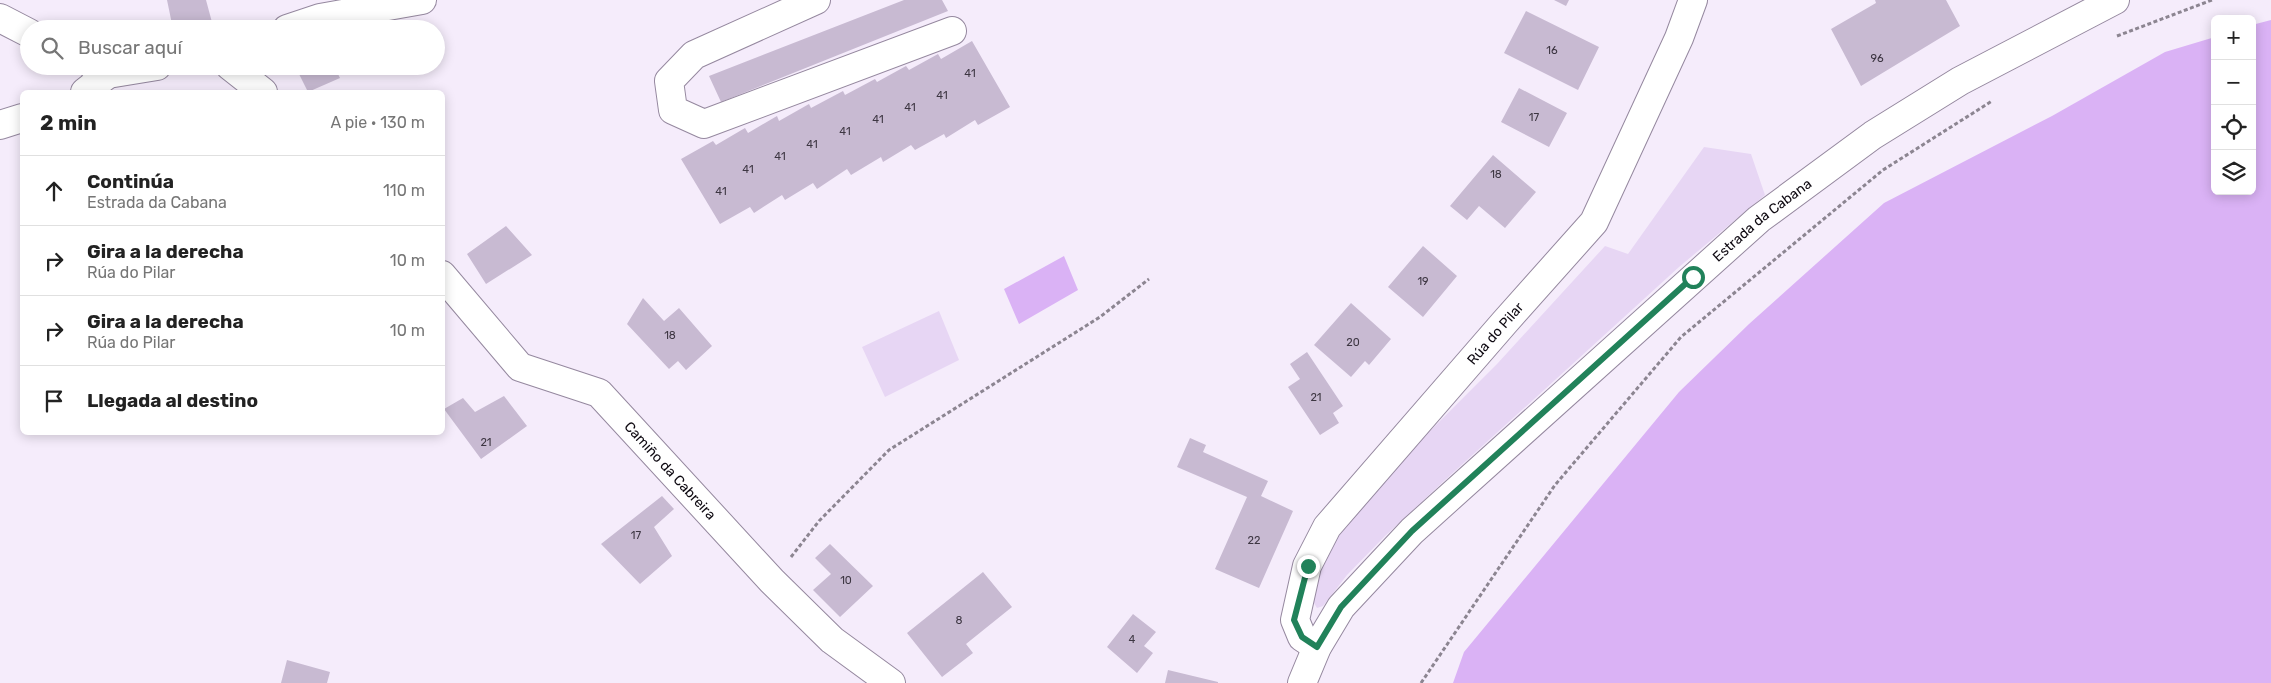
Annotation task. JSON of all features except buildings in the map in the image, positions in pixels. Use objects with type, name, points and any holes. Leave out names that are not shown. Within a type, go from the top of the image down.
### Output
[{"type":"street","points":[[314,20],[422,0]]},
{"type":"street","points":[[816,0],[694,55],[668,81],[673,110],[704,124],[952,31]]},
{"type":"street","name":"Rúa do Pilar","points":[[1317,647],[1302,637],[1294,620],[1308,566],[1327,527],[1504,322],[1594,222],[1679,38],[1693,0]]},
{"type":"street","name":"Estrada da Cabana","points":[[1302,683],[1317,647],[1341,607],[1412,531],[1759,219],[1873,135],[1960,81],[2114,0]]},
{"type":"street","points":[[0,18],[20,28]]},
{"type":"street","points":[[86,90],[97,75]]},
{"type":"street","points":[[241,75],[260,90]]},
{"type":"street","points":[[0,125],[20,119]]},
{"type":"street","name":"Camiño da Cabreira","points":[[445,278],[520,367],[599,393],[772,581],[832,640],[891,683]]},
{"type":"path","points":[[2112,38],[2212,0]]},
{"type":"path","points":[[1422,683],[1555,485],[1681,336],[1883,170],[2000,97]]},
{"type":"path","points":[[772,581],[819,521],[889,450],[1100,317],[1149,279]]},
{"type":"shaded area","points":[[2271,20],[2271,683],[1453,683],[1464,652],[1679,392],[1749,324],[1884,203],[2052,116],[2165,52],[2211,38],[2211,195],[2256,195],[2256,24]]},
{"type":"shaded area","points":[[1704,147],[1751,154],[1765,195],[1679,267],[1444,481],[1385,536],[1347,575],[1323,606],[1317,608],[1311,598],[1322,563],[1335,536],[1410,451],[1497,364],[1605,246],[1628,254]]},
{"type":"shaded area","points":[[1064,256],[1078,290],[1019,324],[1004,289]]},
{"type":"shaded area","points":[[939,311],[959,360],[885,397],[862,347]]},
{"type":"route","points":[[1308,566],[1294,620],[1302,637],[1317,647],[1341,607],[1412,531],[1693,277]]}]
